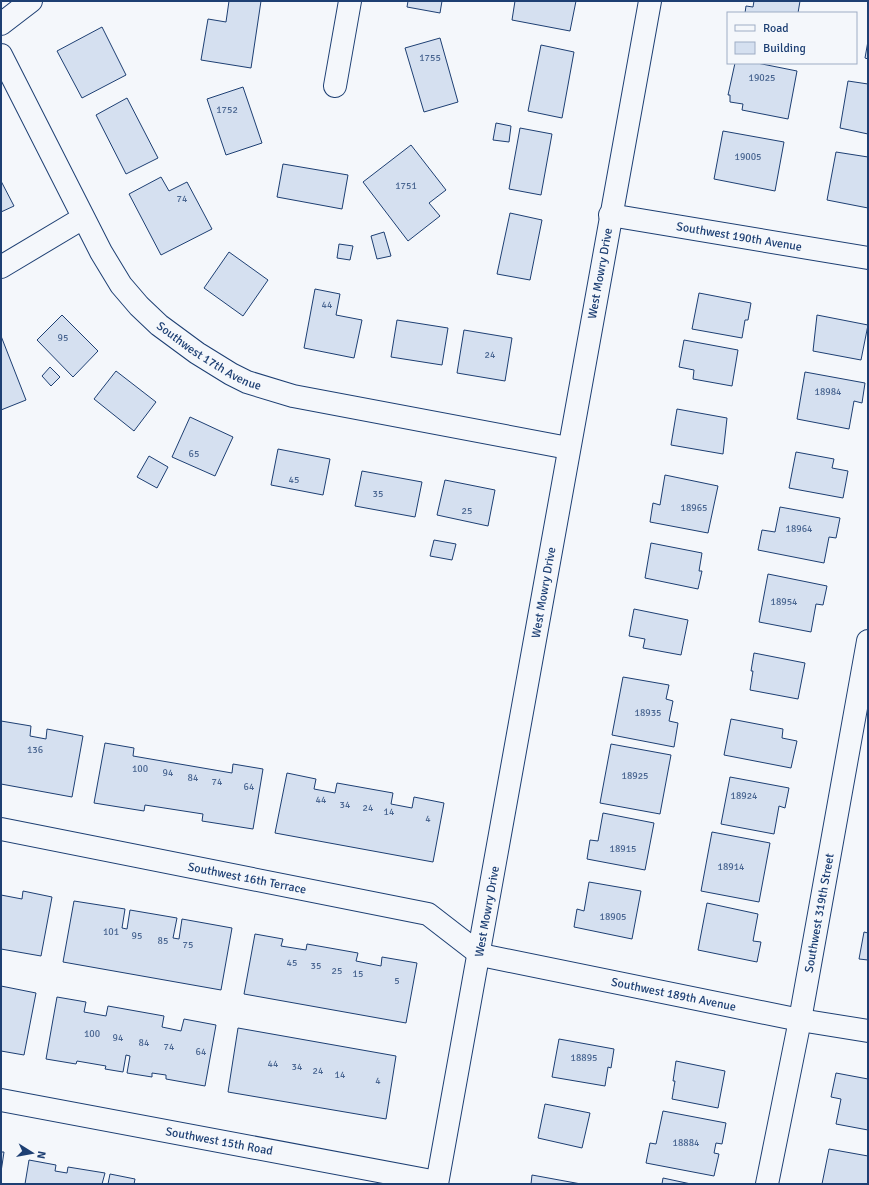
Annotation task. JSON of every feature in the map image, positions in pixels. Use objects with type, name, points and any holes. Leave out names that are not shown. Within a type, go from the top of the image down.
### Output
[{"type":"street","points":[[1,24],[31,1]]},
{"type":"street","points":[[335,86],[350,1]]},
{"type":"street","name":"West Mowry Drive","points":[[437,1183],[481,955],[568,448],[650,1]]},
{"type":"street","name":"Southwest 17th Avenue","points":[[1,55],[83,218],[121,285],[139,306],[159,325],[197,353],[231,374],[268,390],[568,448]]},
{"type":"street","name":"Southwest 190th Avenue","points":[[610,215],[868,258]]},
{"type":"street","points":[[1,267],[83,218]]},
{"type":"street","name":"Southwest 319th Street","points":[[767,1184],[800,1020],[868,641]]},
{"type":"street","name":"Southwest 16th Terrace","points":[[1,829],[428,914],[481,955]]},
{"type":"street","name":"Southwest 189th Avenue","points":[[481,955],[800,1020],[868,1031]]},
{"type":"street","name":"Southwest 15th Road","points":[[1,1100],[437,1183]]},
{"type":"building","points":[[229,1],[261,1],[251,68],[201,60],[208,19],[226,22]]},
{"type":"building","points":[[408,1],[442,1],[440,13],[407,7]]},
{"type":"building","points":[[515,1],[576,1],[570,31],[512,20]]},
{"type":"building","points":[[754,1],[800,1],[798,12],[745,12],[746,6],[753,7]]},
{"type":"building","points":[[102,27],[126,75],[82,98],[57,51]]},
{"type":"building","points":[[440,38],[458,102],[424,112],[405,48]]},
{"type":"building","points":[[868,41],[868,59],[865,58]]},
{"type":"building","points":[[541,45],[574,52],[562,118],[528,111]]},
{"type":"building","points":[[735,64],[762,64],[797,71],[788,119],[742,110],[743,104],[730,102],[730,95],[728,95]]},
{"type":"building","points":[[848,81],[868,84],[868,134],[840,128]]},
{"type":"building","points":[[243,87],[262,143],[226,155],[207,99]]},
{"type":"building","points":[[127,98],[158,158],[126,174],[96,115]]},
{"type":"building","points":[[496,123],[511,126],[509,142],[493,140]]},
{"type":"building","points":[[520,128],[552,134],[541,195],[509,189]]},
{"type":"building","points":[[723,131],[784,142],[775,191],[714,179]]},
{"type":"building","points":[[411,145],[446,190],[429,203],[440,216],[408,241],[363,182]]},
{"type":"building","points":[[836,152],[868,157],[868,208],[827,200]]},
{"type":"building","points":[[283,164],[348,175],[342,209],[277,197]]},
{"type":"building","points":[[161,177],[169,191],[187,182],[212,229],[161,255],[129,194]]},
{"type":"building","points":[[1,181],[14,206],[1,212]]},
{"type":"building","points":[[510,213],[542,220],[530,280],[497,274]]},
{"type":"building","points":[[384,232],[391,256],[377,259],[371,236]]},
{"type":"building","points":[[339,244],[353,246],[350,260],[337,258]]},
{"type":"building","points":[[229,252],[268,280],[243,316],[204,288]]},
{"type":"building","points":[[315,289],[340,294],[336,315],[362,320],[354,358],[304,348]]},
{"type":"building","points":[[699,293],[751,303],[748,320],[745,320],[742,338],[692,329]]},
{"type":"building","points":[[62,315],[98,351],[73,377],[37,340]]},
{"type":"building","points":[[817,315],[868,325],[861,360],[813,351]]},
{"type":"building","points":[[397,320],[448,328],[442,365],[391,357]]},
{"type":"building","points":[[464,330],[512,338],[505,381],[457,373]]},
{"type":"building","points":[[1,336],[26,400],[1,410]]},
{"type":"building","points":[[684,340],[738,350],[732,386],[693,379],[694,370],[679,367]]},
{"type":"building","points":[[50,367],[60,377],[51,386],[42,376]]},
{"type":"building","points":[[116,371],[156,402],[134,431],[94,399]]},
{"type":"building","points":[[805,372],[865,383],[862,403],[854,401],[849,429],[797,419]]},
{"type":"building","points":[[677,409],[727,418],[723,454],[671,445]]},
{"type":"building","points":[[190,417],[233,437],[215,476],[172,457]]},
{"type":"building","points":[[278,449],[330,459],[323,495],[271,485]]},
{"type":"building","points":[[796,452],[834,459],[832,468],[848,471],[843,498],[789,488]]},
{"type":"building","points":[[149,456],[168,467],[157,488],[137,477]]},
{"type":"building","points":[[362,471],[422,482],[415,517],[355,506]]},
{"type":"building","points":[[665,475],[718,486],[708,533],[650,522],[653,503],[660,505]]},
{"type":"building","points":[[445,480],[495,490],[488,526],[437,515]]},
{"type":"building","points":[[780,507],[840,518],[836,538],[829,537],[824,563],[758,550],[762,530],[775,532]]},
{"type":"building","points":[[434,540],[456,544],[452,560],[430,556]]},
{"type":"building","points":[[651,543],[702,553],[699,571],[702,571],[698,589],[645,578]]},
{"type":"building","points":[[768,574],[827,586],[823,605],[816,604],[811,632],[759,622]]},
{"type":"building","points":[[634,609],[688,620],[681,655],[643,648],[645,639],[629,636]]},
{"type":"building","points":[[754,653],[805,663],[798,699],[750,690]]},
{"type":"building","points":[[623,677],[669,685],[666,699],[673,701],[669,721],[678,723],[674,747],[612,735]]},
{"type":"building","points":[[731,719],[783,729],[782,738],[797,741],[791,768],[724,755]]},
{"type":"building","points":[[1,721],[31,726],[30,736],[46,739],[47,729],[83,736],[72,797],[1,784]]},
{"type":"building","points":[[105,743],[134,748],[133,756],[232,773],[233,764],[263,769],[253,829],[202,821],[203,814],[145,805],[144,811],[94,803]]},
{"type":"building","points":[[611,744],[671,755],[660,814],[600,803]]},
{"type":"building","points":[[287,773],[316,779],[314,789],[335,793],[337,783],[393,793],[391,804],[412,808],[414,797],[444,803],[433,862],[275,833]]},
{"type":"building","points":[[730,777],[789,788],[785,808],[779,806],[774,834],[721,824]]},
{"type":"building","points":[[603,813],[654,823],[645,870],[587,859],[590,840],[598,841]]},
{"type":"building","points":[[712,832],[770,843],[759,902],[701,891]]},
{"type":"building","points":[[589,882],[641,891],[632,939],[574,927],[577,909],[584,911]]},
{"type":"building","points":[[23,891],[52,897],[41,956],[1,949],[1,895],[22,899]]},
{"type":"building","points":[[74,901],[125,909],[122,928],[127,929],[130,910],[177,918],[173,938],[179,939],[182,919],[232,928],[221,990],[63,962]]},
{"type":"building","points":[[707,903],[758,914],[753,941],[761,942],[757,962],[698,950]]},
{"type":"building","points":[[864,932],[868,933],[868,960],[859,959]]},
{"type":"building","points":[[255,934],[283,939],[281,946],[306,950],[307,944],[358,953],[356,961],[381,966],[382,957],[417,963],[406,1023],[244,994]]},
{"type":"building","points":[[1,986],[36,993],[24,1055],[1,1051]]},
{"type":"building","points":[[57,997],[86,1002],[84,1012],[106,1016],[108,1006],[164,1016],[162,1027],[181,1031],[184,1019],[216,1025],[205,1086],[166,1079],[166,1075],[152,1073],[152,1077],[127,1073],[130,1056],[126,1055],[123,1072],[105,1069],[106,1066],[77,1061],[76,1064],[46,1059]]},
{"type":"building","points":[[238,1028],[396,1056],[386,1119],[228,1092]]},
{"type":"building","points":[[559,1039],[614,1049],[611,1068],[608,1067],[605,1086],[552,1077]]},
{"type":"building","points":[[676,1061],[725,1071],[718,1108],[672,1099]]},
{"type":"building","points":[[836,1073],[868,1079],[868,1130],[836,1124],[841,1099],[831,1097]]},
{"type":"building","points":[[545,1104],[590,1113],[582,1148],[538,1138]]},
{"type":"building","points":[[663,1111],[726,1123],[722,1144],[716,1143],[714,1153],[719,1154],[714,1176],[646,1163],[650,1143],[656,1144]]},
{"type":"building","points":[[829,1149],[868,1156],[868,1184],[822,1184]]},
{"type":"building","points":[[1,1152],[4,1152],[1,1172]]},
{"type":"building","points":[[29,1160],[56,1165],[55,1171],[67,1173],[68,1167],[105,1173],[102,1184],[25,1184]]},
{"type":"building","points":[[110,1174],[135,1179],[134,1184],[108,1184]]},
{"type":"building","points":[[532,1175],[581,1184],[531,1184]]},
{"type":"building","points":[[663,1178],[691,1184],[662,1184]]}]
